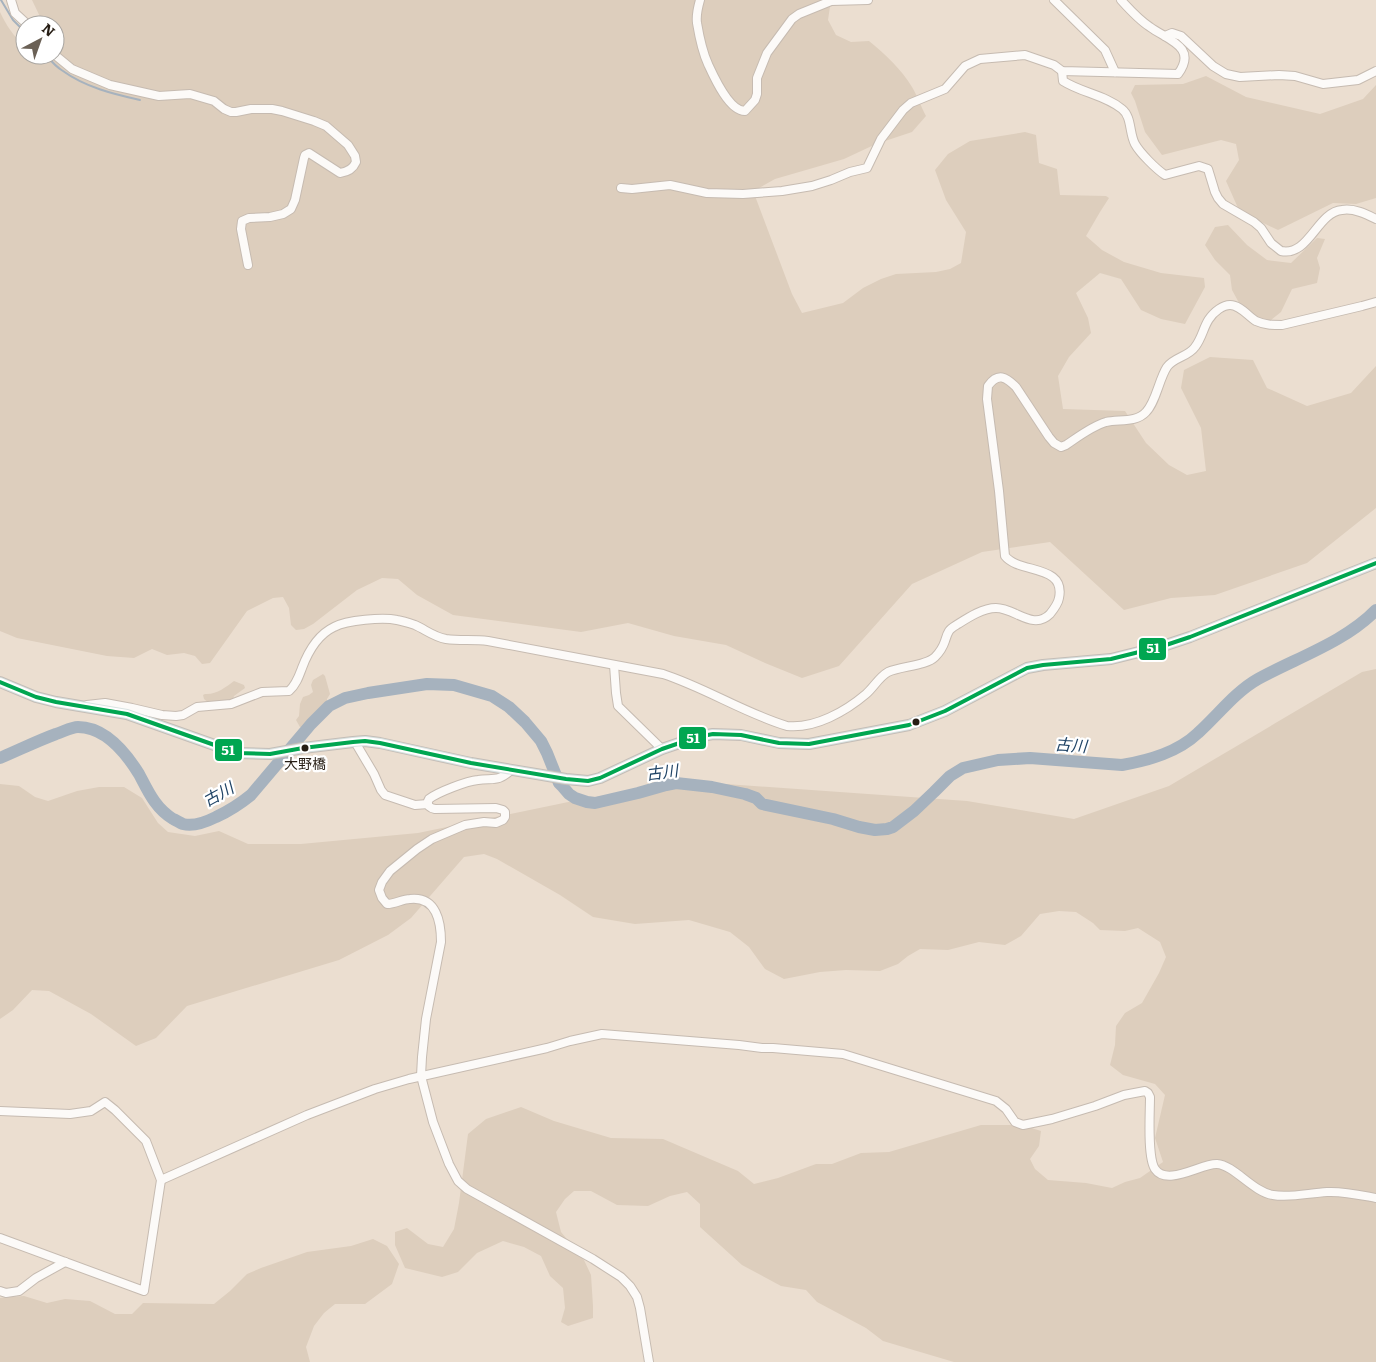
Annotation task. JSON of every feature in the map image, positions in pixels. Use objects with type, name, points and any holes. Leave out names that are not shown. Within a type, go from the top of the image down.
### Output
[{"type":"main road","points":[[2,685],[56,702],[127,714],[237,753],[277,753],[365,741],[578,782],[594,780],[662,749],[697,737],[713,734],[741,734],[779,743],[809,744],[909,725],[945,712],[1028,668],[1111,659],[1163,646],[1376,563]]},
{"type":"street","points":[[11,0],[17,15]]},
{"type":"street","points":[[700,0],[697,21],[707,62],[726,98],[741,111],[745,111],[755,100],[758,94],[757,78],[767,53],[792,20],[799,14],[831,2],[868,0]]},
{"type":"street","points":[[1054,0],[1105,50],[1115,72]]},
{"type":"street","points":[[621,188],[632,189],[670,185],[707,192],[743,194],[782,191],[818,184],[867,168],[881,139],[903,110],[911,103],[946,89],[965,66],[980,59],[1025,56],[1054,65],[1062,71],[1178,74],[1184,65],[1184,53],[1179,44],[1149,27],[1131,12],[1121,0]]},
{"type":"street","points":[[1165,36],[1172,33],[1180,36],[1213,66],[1226,74],[1240,77],[1295,76],[1323,84],[1358,80],[1376,71]]},
{"type":"street","points":[[65,63],[72,69],[119,87],[159,96],[190,94],[214,101],[231,112],[251,109],[282,111],[326,126],[348,145],[355,156],[356,162],[352,169],[340,173],[308,153],[304,158],[295,200],[291,209],[270,217],[242,220],[241,229],[248,265]]},
{"type":"street","points":[[1062,71],[1063,81],[1073,87],[1097,95],[1123,109],[1128,115],[1136,145],[1157,170],[1164,175],[1199,166],[1208,169],[1215,192],[1224,204],[1254,222],[1261,228],[1271,243],[1281,251],[1288,251],[1304,245],[1334,212],[1343,209],[1353,210],[1376,219]]},
{"type":"street","points":[[85,706],[105,703],[162,715],[176,716],[183,715],[197,706],[231,704],[262,692],[290,691],[295,685],[306,658],[322,634],[340,624],[372,620],[396,620],[407,622],[445,639],[487,641],[663,674],[787,726],[799,726],[820,721],[834,716],[866,694],[886,674],[930,661],[942,649],[949,631],[981,611],[1002,608],[1024,618],[1038,620],[1048,616],[1059,599],[1056,579],[1011,561],[1005,556],[987,399],[988,386],[991,382],[999,377],[1010,381],[1049,437],[1061,447],[1106,422],[1136,418],[1146,412],[1167,368],[1176,359],[1194,348],[1210,317],[1223,307],[1230,305],[1238,307],[1254,320],[1270,326],[1282,325],[1376,302]]},
{"type":"street","points":[[614,665],[618,706],[662,749]]},
{"type":"street","points":[[355,742],[374,774],[380,790],[385,795],[415,805],[428,804]]},
{"type":"street","points":[[428,804],[429,799],[437,794],[477,780],[495,780],[511,770]]},
{"type":"street","points":[[428,804],[430,808],[435,809],[500,808],[505,812],[505,817],[499,822],[465,825],[432,839],[390,871],[379,890],[387,904],[411,899],[422,900],[432,906],[438,916],[441,942],[426,1018],[421,1076],[433,1122],[449,1164],[458,1181],[467,1189],[593,1259],[621,1277],[637,1297],[649,1362]]},
{"type":"street","points":[[161,1180],[307,1114],[374,1089],[421,1076],[602,1034],[842,1054],[996,1101],[1006,1109],[1015,1122],[1023,1125],[1052,1119],[1096,1106],[1124,1095],[1145,1091],[1150,1097],[1152,1159],[1155,1170],[1162,1175],[1187,1173],[1210,1164],[1219,1164],[1229,1168],[1244,1180],[1270,1195],[1280,1196],[1328,1192],[1376,1198]]},
{"type":"street","points":[[0,1111],[70,1114],[90,1111],[105,1102],[146,1141],[161,1180],[144,1291],[0,1238]]},
{"type":"street","points":[[0,1291],[6,1293],[19,1291],[36,1278],[65,1262]]},
{"type":"shaded area","points":[[32,0],[831,0],[828,20],[836,35],[851,42],[869,41],[881,51],[908,81],[926,116],[912,132],[876,144],[844,159],[775,179],[759,188],[755,196],[792,294],[802,313],[843,303],[863,288],[896,274],[936,272],[950,269],[961,263],[966,232],[946,200],[935,170],[948,154],[970,141],[1025,132],[1036,135],[1039,163],[1057,169],[1060,195],[1106,196],[1109,198],[1086,236],[1102,250],[1124,262],[1161,273],[1204,278],[1205,287],[1185,324],[1161,319],[1141,310],[1121,279],[1100,273],[1076,293],[1088,318],[1091,333],[1069,357],[1058,376],[1063,409],[1125,411],[1146,443],[1169,465],[1187,475],[1206,471],[1201,428],[1181,388],[1184,370],[1210,357],[1253,360],[1267,388],[1307,406],[1351,393],[1376,366],[1376,508],[1307,563],[1215,595],[1171,598],[1124,610],[1050,542],[982,552],[912,584],[839,666],[802,678],[726,645],[674,636],[628,623],[581,632],[453,615],[417,595],[398,579],[382,578],[357,590],[304,629],[296,630],[291,625],[289,608],[283,597],[273,598],[247,611],[210,663],[202,664],[195,656],[184,653],[167,655],[152,649],[134,658],[107,656],[17,638],[0,631],[0,12],[15,36],[15,65],[65,65],[65,15],[39,15]]},
{"type":"shaded area","points":[[1206,76],[1246,97],[1320,114],[1363,99],[1376,85],[1376,198],[1356,204],[1333,203],[1278,230],[1238,208],[1226,181],[1239,160],[1236,144],[1221,140],[1162,155],[1145,132],[1131,93],[1135,85],[1183,84]]},
{"type":"shaded area","points":[[1228,225],[1247,245],[1267,260],[1291,263],[1317,238],[1325,239],[1317,258],[1320,268],[1317,283],[1292,289],[1281,312],[1267,323],[1244,312],[1232,290],[1230,275],[1215,260],[1205,245],[1215,227]]},
{"type":"shaded area","points":[[1376,669],[1376,1362],[954,1362],[883,1341],[866,1328],[817,1302],[806,1290],[781,1286],[742,1265],[700,1227],[700,1204],[687,1192],[670,1196],[648,1206],[617,1205],[591,1191],[574,1191],[565,1199],[556,1212],[561,1232],[584,1260],[591,1275],[593,1306],[593,1318],[568,1326],[561,1322],[565,1308],[563,1288],[550,1276],[541,1256],[524,1247],[503,1241],[477,1253],[458,1272],[442,1277],[405,1268],[395,1245],[395,1232],[407,1228],[428,1244],[443,1247],[454,1229],[468,1134],[486,1119],[521,1107],[554,1121],[611,1138],[663,1139],[738,1171],[754,1184],[778,1178],[816,1164],[832,1164],[861,1153],[889,1152],[981,1125],[1022,1125],[1041,1131],[1039,1146],[1030,1159],[1035,1169],[1048,1180],[1086,1183],[1112,1188],[1140,1178],[1163,1162],[1155,1138],[1165,1095],[1155,1084],[1123,1075],[1110,1065],[1115,1045],[1116,1026],[1125,1013],[1142,1003],[1166,957],[1160,942],[1138,928],[1125,931],[1100,930],[1076,912],[1059,911],[1040,914],[1021,936],[1005,945],[979,942],[948,950],[920,949],[898,964],[880,971],[846,970],[820,972],[784,979],[765,969],[749,947],[730,932],[689,920],[635,924],[593,917],[560,895],[497,859],[484,854],[464,857],[411,918],[388,935],[339,960],[187,1006],[156,1038],[136,1046],[91,1014],[49,991],[32,990],[13,1010],[0,1019],[0,784],[19,786],[35,797],[48,801],[77,791],[99,787],[124,787],[142,798],[158,823],[168,832],[195,836],[219,831],[248,844],[301,844],[418,833],[578,800],[662,786],[726,784],[967,801],[1074,819],[1169,786],[1362,672]]},
{"type":"shaded area","points":[[323,674],[330,694],[327,703],[304,727],[300,727],[296,720],[299,716],[303,697],[313,692],[311,685],[313,680]]},
{"type":"shaded area","points":[[234,681],[244,685],[245,688],[234,696],[233,700],[209,703],[204,699],[203,695],[217,692]]},
{"type":"shaded area","points":[[373,1239],[387,1246],[399,1264],[392,1284],[365,1304],[335,1304],[324,1313],[314,1326],[306,1347],[310,1362],[0,1362],[0,1298],[24,1296],[47,1303],[65,1299],[90,1301],[115,1314],[132,1314],[143,1303],[214,1304],[247,1274],[261,1268],[307,1252],[351,1246]]},
{"type":"waterway","points":[[1,0],[15,22]]},
{"type":"waterway","points":[[55,65],[72,77],[90,86],[140,100]]},
{"type":"waterway","name":"古川","points":[[0,758],[70,729],[78,727],[97,731],[106,736],[128,758],[161,810],[183,824],[196,824],[208,821],[251,795],[311,724],[329,706],[345,698],[368,693],[427,684],[454,685],[492,696],[509,707],[541,741],[559,783],[569,794],[587,802],[595,803],[676,783],[712,787],[745,794],[756,798],[762,804],[833,819],[859,827],[875,830],[887,829],[893,827],[914,811],[950,776],[963,768],[998,760],[1030,758],[1122,765],[1143,761],[1173,750],[1190,740],[1250,684],[1320,649],[1350,631],[1376,610]]},
{"type":"transit line","name":"51","points":[[0,682],[36,697],[127,714],[237,753],[270,754],[365,741],[471,763],[588,781],[600,778],[662,749],[697,737],[713,734],[741,735],[779,743],[809,744],[909,725],[945,711],[1027,668],[1111,659],[1163,646],[1376,563]]},
{"type":"place","name":"大野橋","points":[[305,748]]}]
